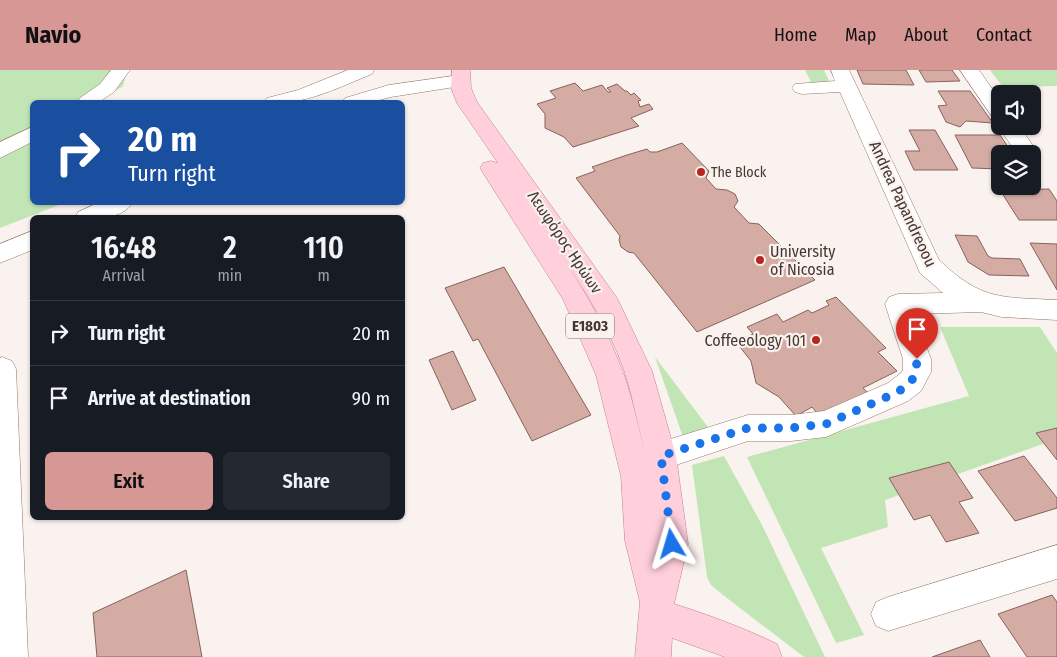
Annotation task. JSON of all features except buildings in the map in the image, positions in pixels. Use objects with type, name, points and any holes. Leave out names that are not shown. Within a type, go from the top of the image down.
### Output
[{"type":"main road","name":"Λεωφόρος Ηρώων","points":[[452,76],[467,103],[608,305],[638,371],[661,456],[672,544],[656,609],[653,657]]},
{"type":"main road","name":"Λεωφόρος Ηρώων","points":[[452,76],[450,105],[573,293],[610,374],[636,476],[641,541],[656,609]]},
{"type":"main road","points":[[656,609],[733,640],[764,657]]},
{"type":"street","points":[[90,100],[107,88],[120,70]]},
{"type":"street","points":[[282,100],[305,94],[365,70]]},
{"type":"street","points":[[969,70],[991,101]]},
{"type":"street","points":[[358,100],[400,79],[452,76]]},
{"type":"street","points":[[802,88],[844,78]]},
{"type":"street","name":"Andrea Papandreoou","points":[[844,78],[929,266],[949,285],[978,303],[992,306],[1057,310]]},
{"type":"street","points":[[0,151],[30,135]]},
{"type":"street","points":[[93,215],[115,205]]},
{"type":"street","points":[[0,254],[30,241]]},
{"type":"street","points":[[661,456],[748,428],[790,428],[826,424],[898,392],[911,382],[916,372],[917,359],[898,304],[978,303]]},
{"type":"street","points":[[0,370],[2,369],[10,657]]},
{"type":"street","points":[[888,614],[1057,562]]},
{"type":"green space","points":[[0,70],[127,70],[123,86],[102,100],[30,100],[30,205],[59,205],[0,228]]},
{"type":"green space","points":[[805,70],[824,70],[831,85],[813,86]]},
{"type":"green space","points":[[990,70],[1057,70],[1057,86],[1001,85]]},
{"type":"green space","points":[[940,327],[1040,327],[1057,353],[1057,439],[885,500],[888,527],[821,548],[864,635],[836,643],[747,457],[969,396]]},
{"type":"green space","points":[[655,357],[711,431],[684,440]]},
{"type":"green space","points":[[724,456],[762,525],[825,657],[804,657],[711,585],[707,577],[692,465]]},
{"type":"place","name":"The Block","points":[[701,172]]},
{"type":"place","name":"University of Nicosia","points":[[760,260]]},
{"type":"place","name":"Coffeeology 101","points":[[816,340]]},
{"type":"route","points":[[672,544],[661,456],[748,428],[790,428],[826,424],[898,392],[911,382],[916,372],[917,359]]}]
